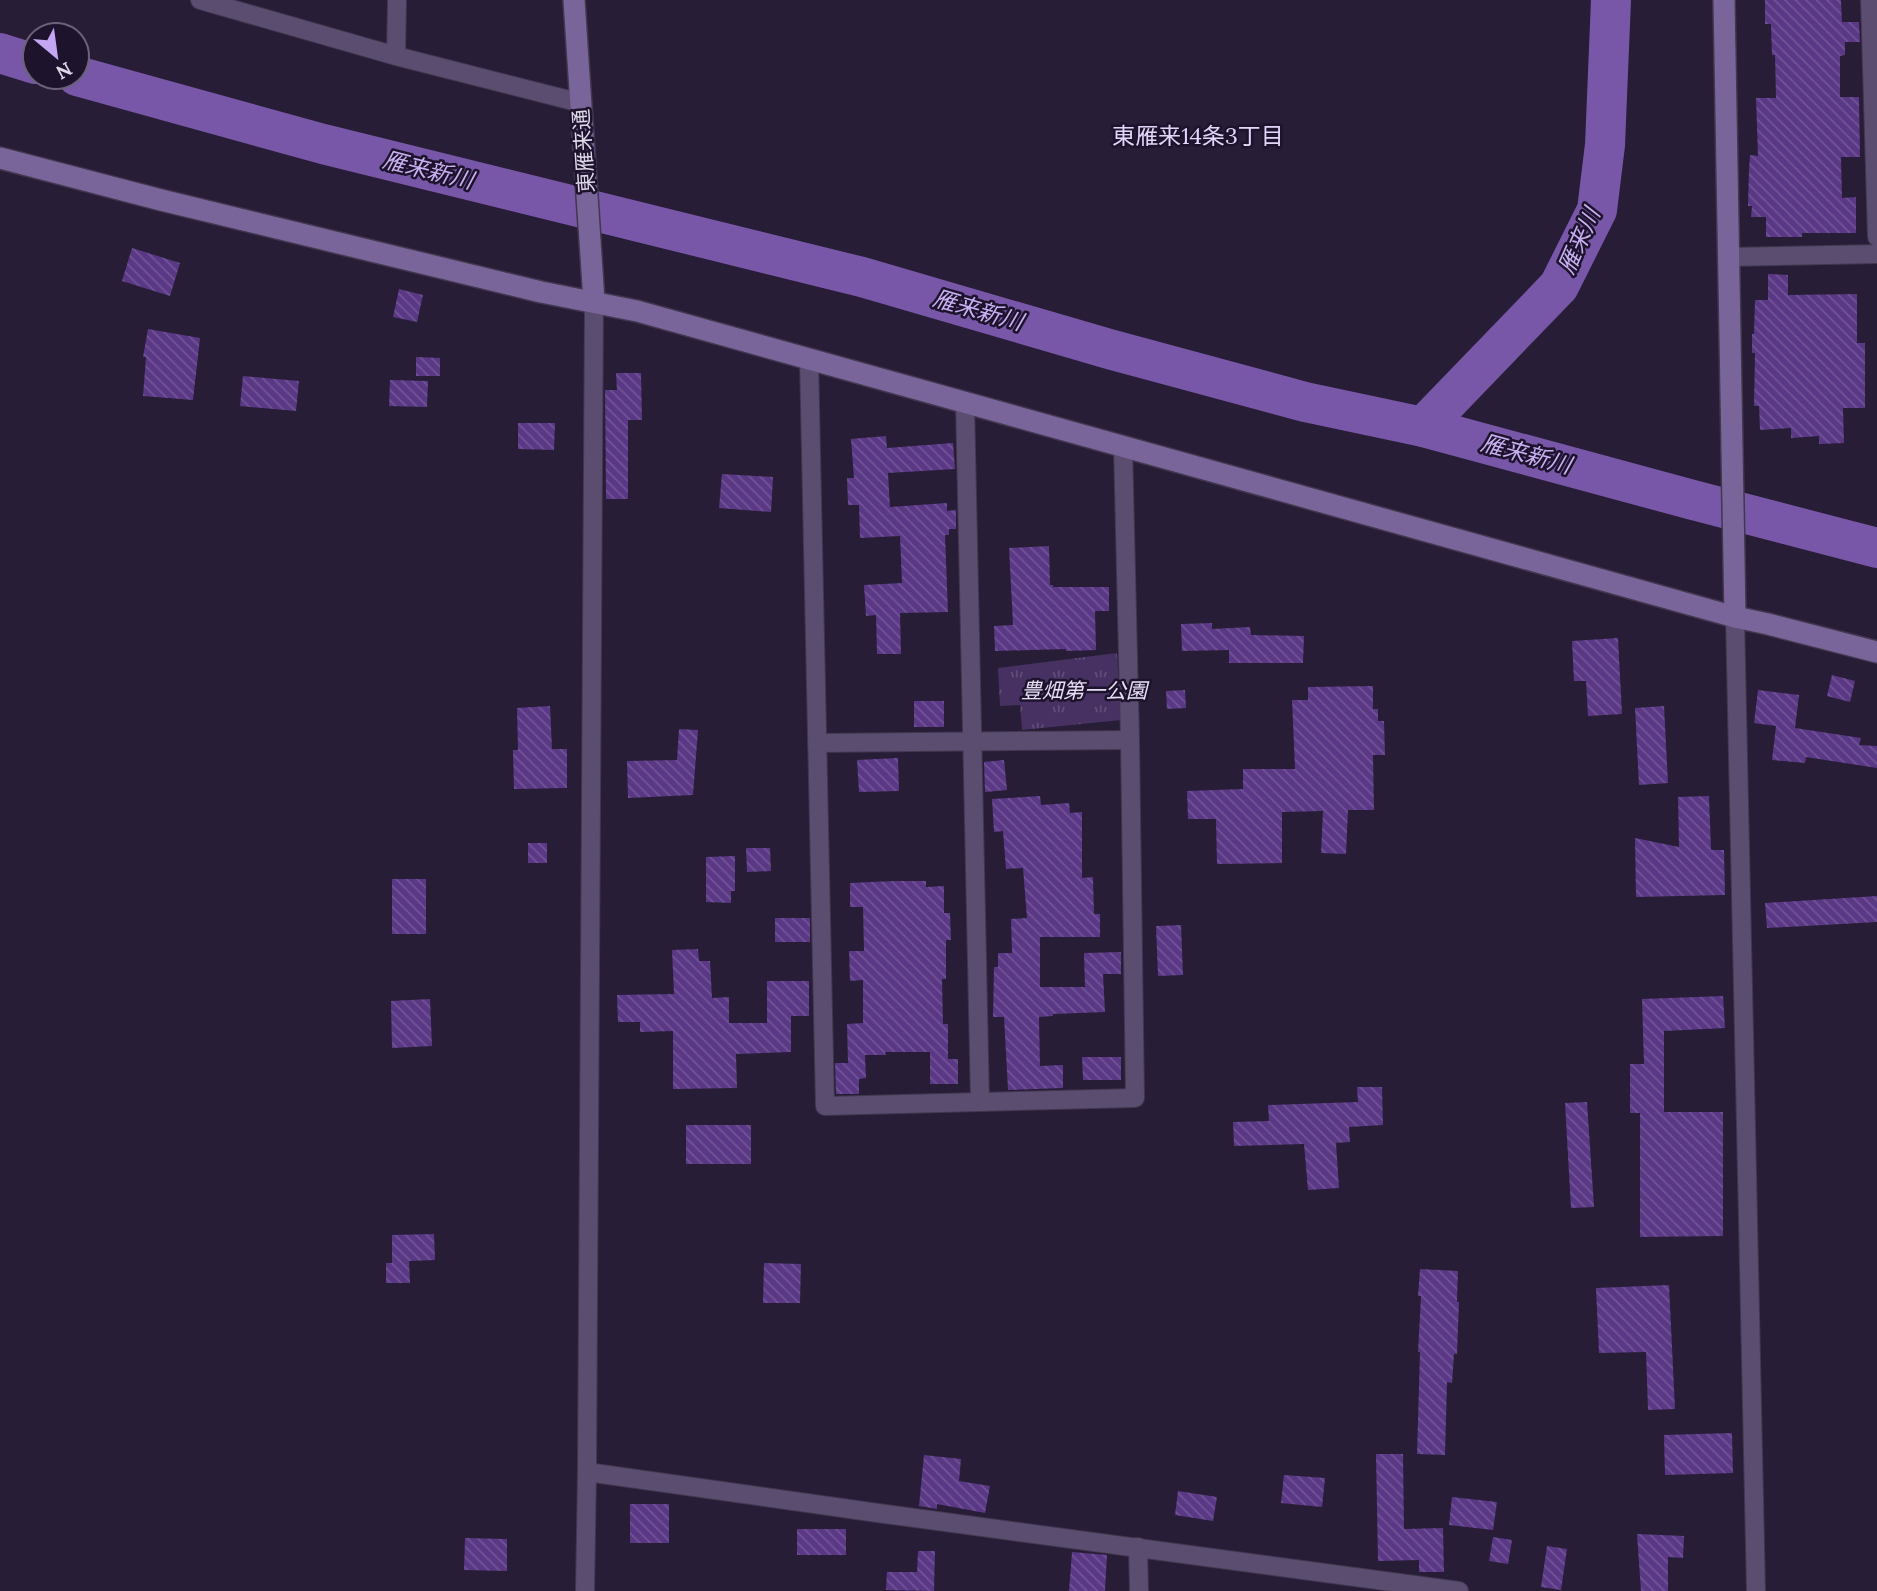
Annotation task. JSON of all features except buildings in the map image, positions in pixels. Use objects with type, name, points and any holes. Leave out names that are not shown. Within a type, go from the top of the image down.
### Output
[{"type":"street","points":[[200,0],[396,56],[581,103]]},
{"type":"street","points":[[396,56],[397,0]]},
{"type":"street","name":"東雁来通","points":[[574,0],[593,301]]},
{"type":"street","points":[[1724,0],[1756,1591]]},
{"type":"street","points":[[1870,0],[1877,237]]},
{"type":"street","points":[[0,158],[513,286],[636,311],[1735,617],[1877,652]]},
{"type":"street","points":[[1728,257],[1877,254]]},
{"type":"street","points":[[585,1591],[593,301]]},
{"type":"street","points":[[809,359],[825,1105],[1135,1098],[1123,446]]},
{"type":"street","points":[[965,402],[979,1102]]},
{"type":"street","points":[[817,743],[1130,740]]},
{"type":"street","points":[[587,1472],[1459,1591]]},
{"type":"street","points":[[1138,1548],[1139,1591]]},
{"type":"green space","name":"豊畑第一公園","points":[[1117,653],[1121,720],[1022,730],[1020,705],[1000,706],[998,668]]},
{"type":"waterway","name":"雁来川","points":[[1423,427],[1559,286],[1597,210],[1605,145],[1611,0]]},
{"type":"waterway","name":"雁来新川","points":[[0,53],[21,60]]},
{"type":"waterway","name":"雁来新川","points":[[91,80],[323,144],[862,277],[1109,349],[1305,402],[1423,427],[1877,548]]},
{"type":"district","name":"東雁来14条3丁目","points":[[1198,136]]}]
